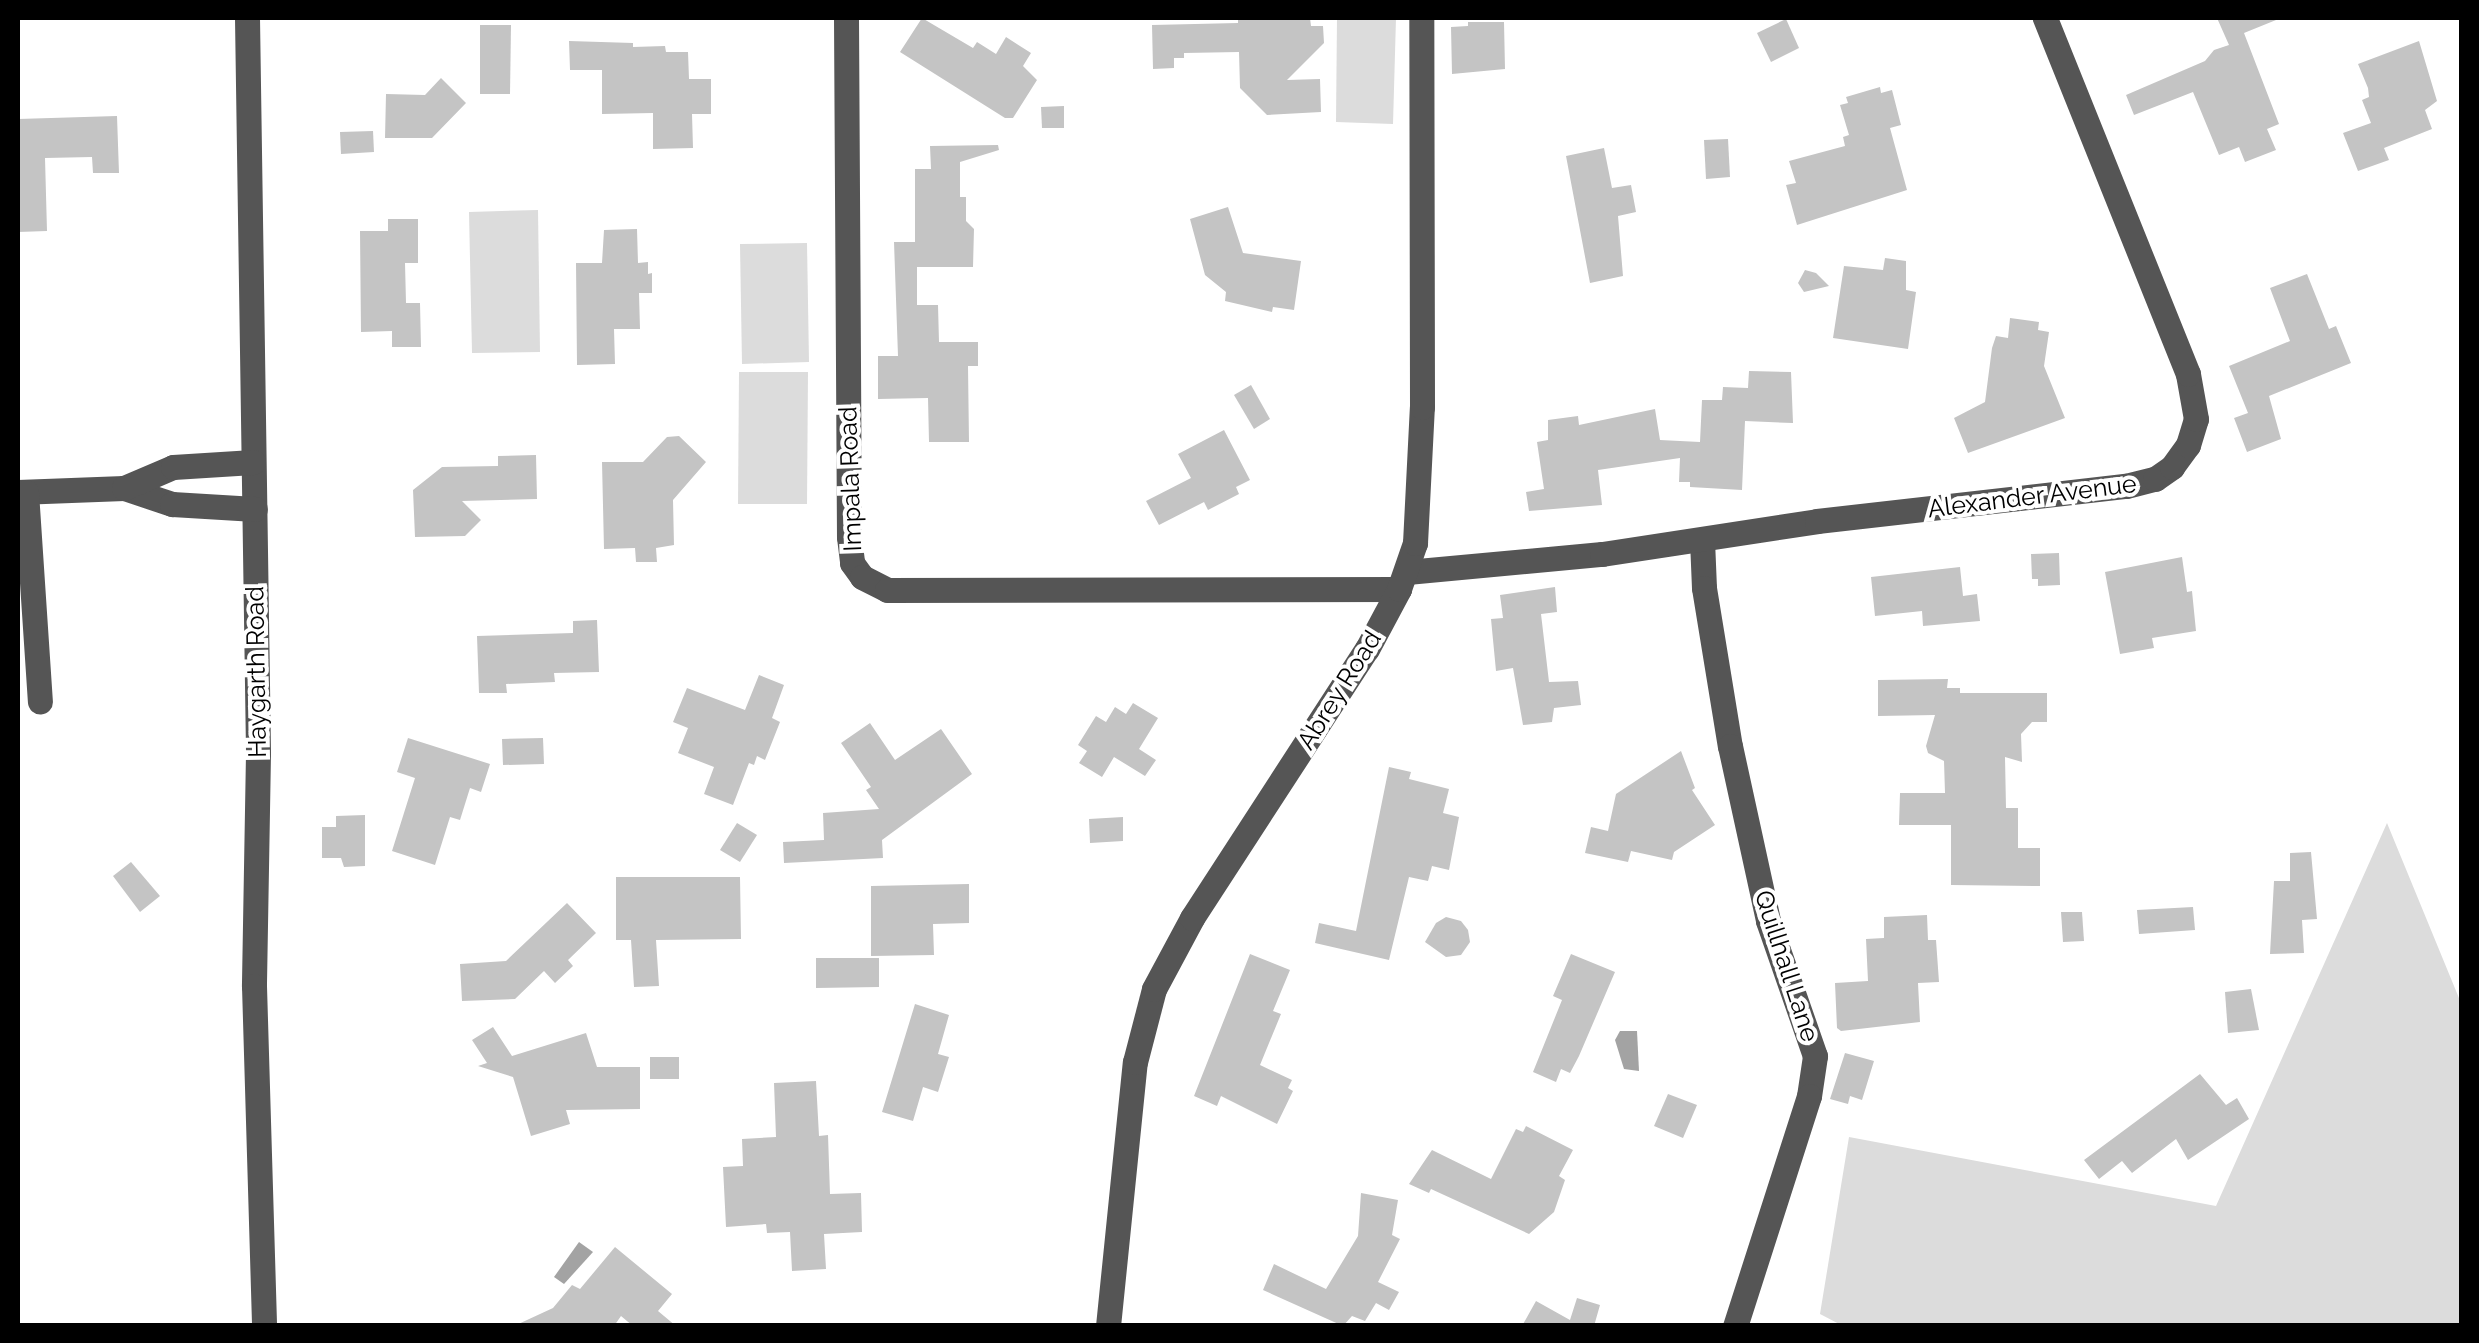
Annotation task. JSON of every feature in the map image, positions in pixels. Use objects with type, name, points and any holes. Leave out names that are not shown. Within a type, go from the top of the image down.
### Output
[{"type":"street","name":"Haygarth Road","points":[[247,18],[258,753],[254,986],[264,1326]]},
{"type":"street","name":"Impala Road","points":[[846,18],[849,537],[852,563],[862,577],[887,590],[1403,581]]},
{"type":"street","name":"Abrey Road","points":[[1108,1326],[1136,1062],[1154,990],[1192,918],[1367,649],[1403,581],[1420,522],[1421,18]]},
{"type":"street","name":"Alexander Avenue","points":[[1403,581],[1817,521],[2146,482],[2163,474],[2180,456],[2196,419],[2188,374],[2045,18]]},
{"type":"street","points":[[124,488],[173,466],[252,462]]},
{"type":"street","points":[[40,702],[22,492],[124,488],[172,504],[254,509]]},
{"type":"street","name":"Quillhall Lane","points":[[1702,540],[1707,608],[1730,746],[1768,921],[1809,1027],[1815,1056],[1809,1096],[1735,1326]]},
{"type":"shaded area","points":[[1337,18],[1396,18],[1393,124],[1336,122]]},
{"type":"shaded area","points":[[538,210],[540,352],[472,353],[469,212]]},
{"type":"shaded area","points":[[807,243],[809,362],[742,364],[740,244]]},
{"type":"shaded area","points":[[739,372],[808,372],[807,504],[738,504]]},
{"type":"shaded area","points":[[2387,823],[2461,1003],[2461,1325],[1843,1326],[1820,1314],[1849,1137],[2216,1206]]},
{"type":"shaded area","points":[[1620,1031],[1637,1031],[1639,1071],[1624,1069],[1615,1040]]},
{"type":"shaded area","points":[[579,1242],[593,1252],[564,1284],[554,1277]]},
{"type":"building","points":[[922,18],[973,48],[977,42],[996,54],[1006,37],[1031,53],[1023,66],[1037,80],[1013,118],[1005,118],[900,52]]},
{"type":"building","points":[[1238,18],[1310,18],[1311,26],[1323,26],[1324,43],[1287,80],[1320,79],[1321,112],[1267,115],[1240,88],[1239,52],[1184,53],[1184,58],[1174,58],[1174,68],[1153,69],[1152,25],[1238,23]]},
{"type":"building","points":[[2217,18],[2281,18],[2244,33],[2279,124],[2267,129],[2276,150],[2245,162],[2239,147],[2219,155],[2193,92],[2134,115],[2126,95],[2205,61],[2214,50],[2229,45]]},
{"type":"building","points":[[1786,19],[1799,48],[1771,62],[1757,33]]},
{"type":"building","points":[[1468,22],[1504,22],[1505,69],[1452,74],[1451,27],[1468,26]]},
{"type":"building","points":[[480,25],[511,25],[510,94],[480,94]]},
{"type":"building","points":[[569,41],[633,43],[633,47],[665,46],[666,52],[688,52],[689,79],[711,79],[711,114],[692,114],[693,148],[653,149],[653,113],[602,114],[602,70],[570,70]]},
{"type":"building","points":[[2419,41],[2437,101],[2425,110],[2432,129],[2384,148],[2389,160],[2358,171],[2343,133],[2371,123],[2362,100],[2369,97],[2368,88],[2358,64]]},
{"type":"building","points":[[441,78],[466,103],[432,138],[385,138],[386,94],[425,95]]},
{"type":"building","points":[[1880,87],[1881,93],[1892,90],[1901,125],[1890,128],[1907,190],[1797,225],[1786,185],[1796,183],[1789,161],[1845,146],[1843,137],[1849,135],[1840,105],[1848,103],[1846,97]]},
{"type":"building","points":[[1064,106],[1064,128],[1042,128],[1041,107]]},
{"type":"building","points":[[117,116],[119,173],[93,173],[92,157],[45,158],[47,231],[18,232],[18,119]]},
{"type":"building","points":[[373,131],[374,152],[341,154],[340,132]]},
{"type":"building","points":[[1728,139],[1730,177],[1706,179],[1704,140]]},
{"type":"building","points":[[998,145],[999,150],[960,162],[960,197],[966,197],[966,221],[974,229],[973,267],[917,267],[917,305],[938,305],[939,342],[978,342],[978,366],[968,366],[969,442],[929,442],[928,398],[878,399],[878,356],[898,356],[894,242],[915,242],[915,169],[931,169],[930,146]]},
{"type":"building","points":[[1604,148],[1612,188],[1631,185],[1636,212],[1618,216],[1623,276],[1590,283],[1566,156]]},
{"type":"building","points":[[1228,207],[1243,253],[1301,261],[1294,310],[1273,307],[1272,312],[1225,301],[1226,292],[1205,275],[1190,219]]},
{"type":"building","points":[[388,219],[418,219],[418,263],[405,263],[406,303],[420,303],[421,347],[392,347],[392,331],[361,332],[360,231],[388,231]]},
{"type":"building","points":[[637,229],[638,263],[648,262],[648,274],[652,273],[652,293],[639,293],[640,329],[614,329],[615,364],[577,365],[576,263],[602,263],[604,230]]},
{"type":"building","points":[[1885,258],[1906,261],[1906,290],[1916,292],[1908,349],[1833,338],[1844,266],[1883,270]]},
{"type":"building","points":[[1805,270],[1816,273],[1829,286],[1804,292],[1798,283]]},
{"type":"building","points":[[2307,274],[2329,329],[2336,326],[2351,363],[2269,396],[2281,439],[2247,452],[2234,418],[2248,413],[2229,366],[2290,341],[2270,288]]},
{"type":"building","points":[[2010,318],[2039,322],[2038,330],[2049,332],[2044,366],[2065,418],[1968,453],[1954,418],[1985,402],[1992,348],[1996,336],[2008,338]]},
{"type":"building","points":[[1749,371],[1791,372],[1793,423],[1745,421],[1742,490],[1690,487],[1690,482],[1679,482],[1680,458],[1598,470],[1602,505],[1529,511],[1526,492],[1544,489],[1537,442],[1548,440],[1548,420],[1578,416],[1579,425],[1655,409],[1660,440],[1700,442],[1702,400],[1722,400],[1723,387],[1748,388]]},
{"type":"building","points":[[1251,385],[1270,419],[1254,429],[1234,395]]},
{"type":"building","points":[[1224,430],[1250,480],[1236,487],[1239,494],[1208,510],[1204,502],[1159,525],[1146,501],[1191,478],[1178,454]]},
{"type":"building","points":[[679,436],[706,462],[673,500],[674,545],[656,548],[657,562],[636,562],[635,548],[604,549],[602,462],[643,462],[667,437]]},
{"type":"building","points":[[536,455],[537,499],[462,501],[481,520],[465,536],[415,537],[413,490],[442,467],[498,466],[498,456]]},
{"type":"building","points":[[2059,553],[2060,585],[2038,586],[2038,579],[2032,579],[2031,554]]},
{"type":"building","points":[[2182,557],[2187,592],[2192,591],[2196,631],[2152,638],[2154,648],[2120,654],[2105,572]]},
{"type":"building","points":[[1960,567],[1963,596],[1977,594],[1980,621],[1923,626],[1922,611],[1875,616],[1871,577]]},
{"type":"building","points":[[1555,587],[1557,612],[1541,614],[1549,682],[1578,681],[1581,705],[1554,708],[1552,722],[1523,725],[1513,668],[1496,671],[1491,619],[1503,618],[1500,595]]},
{"type":"building","points":[[597,620],[599,672],[554,673],[555,682],[506,684],[507,693],[479,693],[477,636],[573,633],[573,621]]},
{"type":"building","points":[[759,675],[784,685],[772,718],[780,722],[765,760],[757,756],[754,765],[749,763],[733,805],[704,794],[714,767],[678,753],[688,728],[673,722],[687,688],[745,710]]},
{"type":"building","points":[[1948,679],[1947,688],[1960,688],[1960,693],[2047,693],[2047,722],[2032,722],[2021,734],[2022,762],[2005,757],[2006,808],[2018,808],[2018,848],[2040,848],[2040,886],[1951,885],[1951,825],[1899,825],[1900,793],[1945,793],[1944,761],[1928,753],[1926,746],[1935,715],[1878,716],[1878,680]]},
{"type":"building","points":[[1133,703],[1158,718],[1139,749],[1156,760],[1145,776],[1114,757],[1102,777],[1079,763],[1087,751],[1078,745],[1096,716],[1106,722],[1115,707],[1126,714]]},
{"type":"building","points":[[870,723],[895,760],[941,729],[972,774],[882,840],[883,858],[784,863],[783,842],[824,840],[823,813],[879,809],[866,790],[871,787],[841,743]]},
{"type":"building","points":[[408,738],[490,764],[481,792],[470,788],[460,820],[450,817],[435,865],[392,851],[415,778],[397,772]]},
{"type":"building","points":[[543,738],[544,764],[503,765],[502,739]]},
{"type":"building","points":[[1681,751],[1695,788],[1692,790],[1715,825],[1674,852],[1672,860],[1631,851],[1628,862],[1585,853],[1591,827],[1608,831],[1616,794]]},
{"type":"building","points":[[1389,767],[1411,772],[1409,779],[1449,789],[1443,813],[1459,817],[1449,870],[1432,866],[1428,881],[1409,877],[1389,960],[1315,943],[1319,923],[1356,931]]},
{"type":"building","points":[[365,815],[365,866],[344,867],[341,858],[322,858],[322,827],[336,827],[336,816]]},
{"type":"building","points":[[1123,817],[1123,841],[1090,843],[1089,819]]},
{"type":"building","points":[[737,823],[757,835],[740,862],[720,850]]},
{"type":"building","points":[[2311,852],[2317,919],[2302,920],[2304,953],[2270,954],[2274,881],[2290,881],[2290,853]]},
{"type":"building","points":[[131,862],[160,896],[140,912],[113,876]]},
{"type":"building","points":[[616,877],[740,877],[741,939],[656,940],[659,986],[634,987],[631,940],[616,940]]},
{"type":"building","points":[[969,884],[969,923],[933,924],[934,955],[871,956],[871,886]]},
{"type":"building","points":[[567,903],[596,933],[568,960],[573,966],[555,983],[544,971],[515,999],[462,1001],[460,964],[506,961]]},
{"type":"building","points":[[2193,907],[2195,930],[2139,934],[2137,910]]},
{"type":"building","points":[[2061,912],[2082,912],[2084,941],[2063,942]]},
{"type":"building","points":[[1927,915],[1928,940],[1936,940],[1939,982],[1918,983],[1920,1022],[1841,1031],[1837,1028],[1835,983],[1868,981],[1866,939],[1884,938],[1884,917]]},
{"type":"building","points":[[1446,917],[1461,921],[1468,930],[1470,942],[1461,955],[1446,957],[1425,942],[1436,923]]},
{"type":"building","points":[[1250,954],[1290,970],[1273,1011],[1281,1014],[1260,1065],[1292,1080],[1288,1088],[1293,1091],[1277,1124],[1221,1096],[1217,1106],[1194,1096]]},
{"type":"building","points":[[1571,954],[1615,972],[1570,1073],[1561,1069],[1556,1082],[1533,1072],[1562,1000],[1553,996]]},
{"type":"building","points":[[816,958],[879,958],[879,987],[816,988]]},
{"type":"building","points":[[2251,989],[2259,1030],[2228,1033],[2225,992]]},
{"type":"building","points":[[915,1004],[949,1015],[938,1054],[949,1057],[938,1092],[923,1087],[913,1121],[882,1112]]},
{"type":"building","points":[[493,1027],[512,1056],[586,1033],[597,1067],[640,1067],[640,1109],[566,1110],[570,1124],[531,1136],[513,1077],[478,1066],[487,1063],[472,1040]]},
{"type":"building","points":[[1845,1053],[1874,1061],[1862,1100],[1850,1096],[1848,1104],[1830,1099]]},
{"type":"building","points":[[650,1057],[679,1057],[679,1079],[650,1079]]},
{"type":"building","points":[[2200,1074],[2226,1105],[2237,1098],[2249,1119],[2188,1160],[2176,1139],[2132,1173],[2122,1161],[2099,1179],[2084,1160]]},
{"type":"building","points":[[816,1081],[819,1136],[828,1135],[830,1194],[861,1193],[862,1232],[824,1234],[826,1269],[792,1271],[790,1232],[767,1233],[766,1224],[726,1227],[723,1167],[743,1166],[742,1139],[776,1137],[774,1083]]},
{"type":"building","points":[[1668,1094],[1697,1105],[1683,1138],[1654,1126]]},
{"type":"building","points":[[1526,1126],[1573,1150],[1559,1176],[1565,1180],[1554,1212],[1529,1234],[1431,1189],[1429,1193],[1409,1184],[1432,1150],[1491,1179],[1516,1129],[1523,1132]]},
{"type":"building","points":[[1361,1193],[1398,1200],[1392,1235],[1400,1239],[1378,1282],[1399,1292],[1389,1310],[1376,1303],[1365,1321],[1352,1316],[1343,1326],[1263,1290],[1274,1264],[1326,1289],[1358,1236]]},
{"type":"building","points":[[615,1247],[672,1294],[658,1311],[676,1326],[633,1326],[621,1316],[614,1326],[514,1326],[553,1308],[572,1285],[580,1289]]},
{"type":"building","points":[[1577,1298],[1600,1305],[1594,1326],[1522,1326],[1536,1301],[1570,1320]]}]
